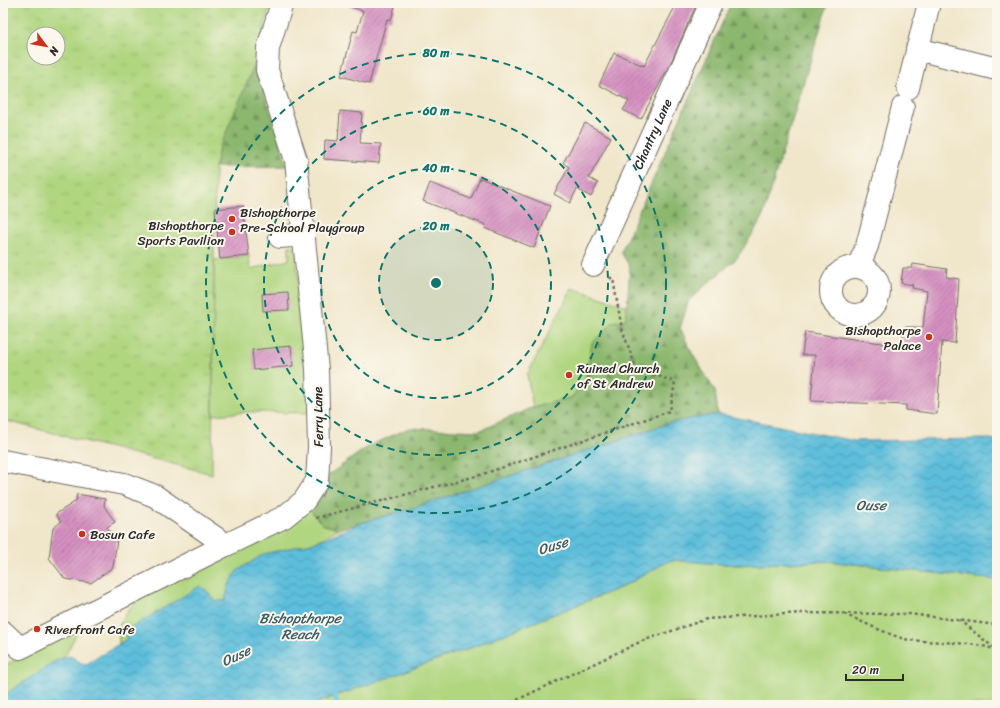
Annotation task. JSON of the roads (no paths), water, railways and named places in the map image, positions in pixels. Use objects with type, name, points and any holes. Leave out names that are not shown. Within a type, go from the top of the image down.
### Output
[{"type":"street","name":"Ferry Lane","points":[[3,632],[20,648],[284,517],[304,501],[317,481],[319,447],[317,369],[296,160],[266,70],[268,48],[282,3]]},
{"type":"street","name":"Chantry Lane","points":[[593,265],[711,3]]},
{"type":"street","points":[[858,267],[867,246],[929,3]]},
{"type":"street","points":[[917,49],[997,69]]},
{"type":"street","points":[[280,236],[304,235]]},
{"type":"street","points":[[3,461],[124,484],[155,496],[226,545]]},
{"type":"water","name":"Bishopthorpe Reach","points":[[718,414],[855,441],[997,440],[997,580],[827,561],[736,565],[671,560],[622,587],[470,648],[311,705],[3,705],[3,696],[57,660],[70,656],[85,665],[127,639],[124,632],[200,586],[206,590],[215,601],[225,601],[229,585],[237,571],[264,554],[316,542],[358,524],[410,509],[673,422]]},
{"type":"waterway","points":[[334,690],[337,705]]},
{"type":"place","name":"Bishopthorpe Pre-School Playgroup","points":[[232,219]]},
{"type":"place","name":"Bishopthorpe Sports Pavilion","points":[[232,232]]},
{"type":"place","name":"Bishopthorpe Palace","points":[[929,337]]},
{"type":"place","name":"Ruined Church of St Andrew","points":[[569,375]]},
{"type":"place","name":"Bosun Cafe","points":[[82,534]]},
{"type":"place","name":"Riverfront Cafe","points":[[37,629]]},
{"type":"water label","name":"Ouse","points":[[871,505]]},
{"type":"water label","name":"Ouse","points":[[553,546]]},
{"type":"water label","name":"Ouse","points":[[236,656]]}]
